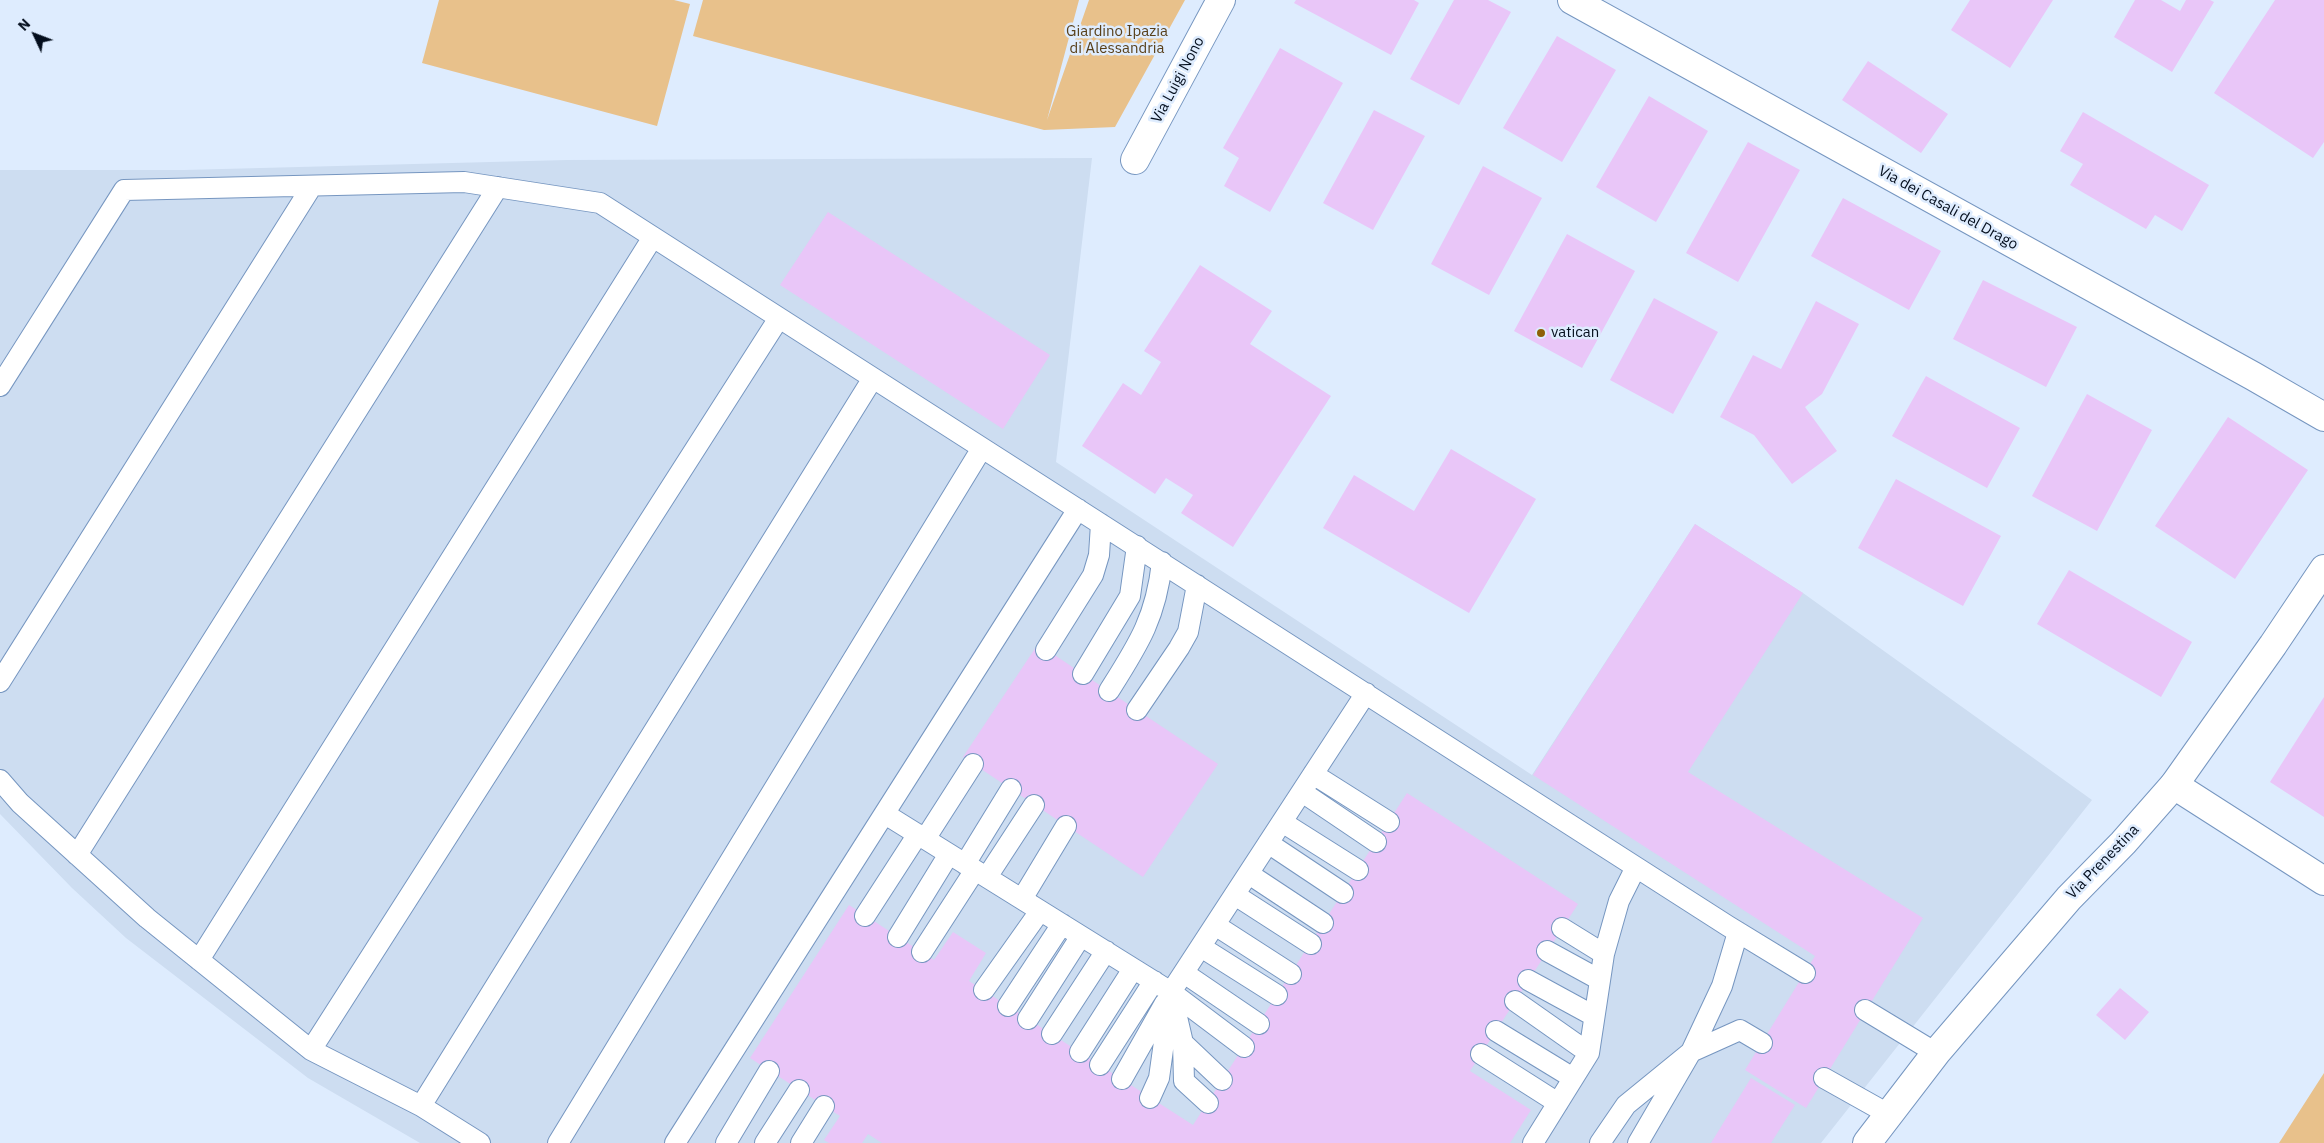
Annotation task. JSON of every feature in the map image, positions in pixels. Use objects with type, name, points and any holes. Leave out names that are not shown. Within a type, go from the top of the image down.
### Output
[{"type":"street","name":"Via Luigi Nono","points":[[1135,160],[1221,0]]},
{"type":"street","name":"Via dei Casali del Drago","points":[[1572,0],[2324,417]]},
{"type":"street","name":"Via Prenestina","points":[[1868,1143],[1936,1053],[2069,898],[2123,844],[2174,785],[2268,653],[2324,569]]},
{"type":"street","points":[[2174,785],[2324,882]]},
{"type":"lane","points":[[0,386],[124,190],[464,182],[600,203],[1636,867],[1805,973]]},
{"type":"lane","points":[[0,682],[312,186]]},
{"type":"lane","points":[[77,855],[498,187]]},
{"type":"lane","points":[[199,960],[653,237]]},
{"type":"lane","points":[[311,1050],[779,318]]},
{"type":"lane","points":[[421,1106],[873,378]]},
{"type":"lane","points":[[558,1143],[982,448]]},
{"type":"lane","points":[[676,1143],[1078,509]]},
{"type":"lane","points":[[1046,650],[1093,575],[1099,555],[1102,524]]},
{"type":"lane","points":[[1083,674],[1130,596],[1137,546]]},
{"type":"lane","points":[[1108,691],[1131,656],[1147,624],[1159,591],[1162,562]]},
{"type":"lane","points":[[1137,710],[1188,632],[1197,585]]},
{"type":"lane","points":[[1122,1079],[1171,992],[1200,946],[1366,693]]},
{"type":"lane","points":[[866,916],[973,764]]},
{"type":"lane","points":[[1313,774],[1389,822]]},
{"type":"lane","points":[[0,780],[20,804],[147,918],[311,1050],[421,1106],[480,1143]]},
{"type":"lane","points":[[922,952],[1011,789]]},
{"type":"lane","points":[[1302,792],[1376,842]]},
{"type":"lane","points":[[898,937],[1034,804]]},
{"type":"lane","points":[[885,814],[1171,992],[1244,1047]]},
{"type":"lane","points":[[1282,822],[1358,870]]},
{"type":"lane","points":[[1022,899],[1066,826]]},
{"type":"lane","points":[[1268,843],[1343,894]]},
{"type":"lane","points":[[1533,1143],[1589,1053],[1604,954],[1618,901],[1636,867]]},
{"type":"lane","points":[[1249,874],[1323,923]]},
{"type":"lane","points":[[1235,895],[1310,944]]},
{"type":"lane","points":[[984,990],[1040,911]]},
{"type":"lane","points":[[1008,1006],[1062,924]]},
{"type":"lane","points":[[1215,925],[1291,974]]},
{"type":"lane","points":[[1562,928],[1604,954]]},
{"type":"lane","points":[[1640,1141],[1691,1052],[1722,986],[1738,932]]},
{"type":"lane","points":[[1028,1019],[1081,936]]},
{"type":"lane","points":[[1200,946],[1277,995]]},
{"type":"lane","points":[[1547,950],[1600,980]]},
{"type":"lane","points":[[1052,1034],[1106,952]]},
{"type":"lane","points":[[1080,1052],[1133,968]]},
{"type":"lane","points":[[1184,973],[1259,1024]]},
{"type":"lane","points":[[1528,980],[1594,1016]]},
{"type":"lane","points":[[1100,1065],[1154,982]]},
{"type":"lane","points":[[1171,992],[1183,1043],[1184,1081],[1208,1103]]},
{"type":"lane","points":[[1150,1098],[1159,1078],[1171,992]]},
{"type":"lane","points":[[1515,1001],[1589,1053]]},
{"type":"lane","points":[[1865,1010],[1936,1053]]},
{"type":"lane","points":[[1600,1143],[1626,1106],[1691,1052],[1740,1030],[1762,1042]]},
{"type":"lane","points":[[1496,1031],[1573,1078]]},
{"type":"lane","points":[[1183,1043],[1222,1080]]},
{"type":"lane","points":[[1481,1054],[1558,1103]]},
{"type":"lane","points":[[726,1143],[769,1070]]},
{"type":"lane","points":[[1824,1078],[1890,1115]]},
{"type":"lane","points":[[766,1143],[800,1090]]},
{"type":"lane","points":[[801,1143],[824,1106]]},
{"type":"shaded area","points":[[1092,158],[1056,462],[1532,775],[1695,524],[1803,593],[2092,800],[1821,1143],[420,1143],[308,1078],[126,938],[72,888],[0,814],[0,170],[184,170],[567,160]]},
{"type":"green space","points":[[439,0],[674,0],[690,4],[657,126],[422,63]]},
{"type":"green space","name":"Giardino Ipazia di Alessandria","points":[[703,0],[1079,0],[1047,120],[1089,0],[1185,0],[1115,127],[1044,130],[693,36]]},
{"type":"green space","points":[[2324,1073],[2324,1143],[2279,1143]]},
{"type":"building","points":[[1296,0],[1414,0],[1419,3],[1391,55],[1294,3]]},
{"type":"building","points":[[1454,0],[1488,0],[1511,12],[1459,105],[1410,79]]},
{"type":"building","points":[[1970,0],[2053,0],[2010,68],[1951,30]]},
{"type":"building","points":[[2135,0],[2161,0],[2180,11],[2186,0],[2210,0],[2214,2],[2172,72],[2114,37]]},
{"type":"building","points":[[2275,0],[2324,0],[2324,142],[2313,158],[2214,93]]},
{"type":"building","points":[[1557,36],[1616,70],[1562,162],[1503,128]]},
{"type":"building","points":[[1280,48],[1343,83],[1270,212],[1224,186],[1239,158],[1223,148]]},
{"type":"building","points":[[1868,61],[1948,114],[1921,153],[1842,100]]},
{"type":"building","points":[[1649,96],[1708,131],[1656,222],[1596,187]]},
{"type":"building","points":[[1374,110],[1425,136],[1373,230],[1323,203]]},
{"type":"building","points":[[2083,112],[2209,185],[2182,231],[2155,215],[2146,229],[2070,185],[2083,164],[2060,151]]},
{"type":"building","points":[[1748,142],[1800,170],[1738,282],[1686,253]]},
{"type":"building","points":[[1483,166],[1542,198],[1489,295],[1431,264]]},
{"type":"building","points":[[1843,198],[1941,251],[1909,310],[1811,256]]},
{"type":"building","points":[[828,212],[1050,355],[1003,429],[780,285]]},
{"type":"building","points":[[1567,234],[1635,271],[1582,368],[1514,331]]},
{"type":"building","points":[[1200,265],[1272,311],[1250,344],[1331,396],[1233,547],[1181,513],[1193,495],[1166,478],[1155,494],[1082,446],[1123,383],[1141,395],[1161,362],[1144,351]]},
{"type":"building","points":[[1983,280],[2077,327],[2046,387],[1953,339]]},
{"type":"building","points":[[1654,298],[1718,332],[1673,414],[1610,380]]},
{"type":"building","points":[[1816,301],[1859,324],[1822,394],[1805,407],[1837,451],[1792,484],[1754,435],[1720,417],[1753,355],[1781,369]]},
{"type":"building","points":[[1926,376],[2020,428],[1987,488],[1892,436]]},
{"type":"building","points":[[2087,394],[2152,430],[2097,531],[2032,496]]},
{"type":"building","points":[[2228,417],[2308,470],[2235,579],[2155,526]]},
{"type":"building","points":[[1451,449],[1536,499],[1469,613],[1323,528],[1354,475],[1414,511]]},
{"type":"building","points":[[1896,479],[2001,536],[1963,606],[1858,548]]},
{"type":"building","points":[[1695,524],[1803,593],[1688,772],[1923,918],[1806,1108],[1745,1070],[1815,956],[1533,775]]},
{"type":"building","points":[[2069,570],[2192,642],[2161,697],[2037,624]]},
{"type":"building","points":[[1038,644],[1218,764],[1143,877],[963,757]]},
{"type":"building","points":[[2324,697],[2324,817],[2270,782]]},
{"type":"building","points":[[1407,793],[1578,904],[1470,1071],[1531,1110],[1510,1143],[882,1143],[868,1134],[862,1143],[829,1143],[824,1140],[840,1116],[750,1058],[849,905],[934,960],[953,932],[986,953],[969,981],[1193,1125]]},
{"type":"building","points":[[2120,988],[2149,1012],[2125,1040],[2096,1015]]},
{"type":"building","points":[[1751,1078],[1795,1105],[1771,1143],[1711,1143]]},
{"type":"place","name":"vatican","points":[[1541,333]]}]
